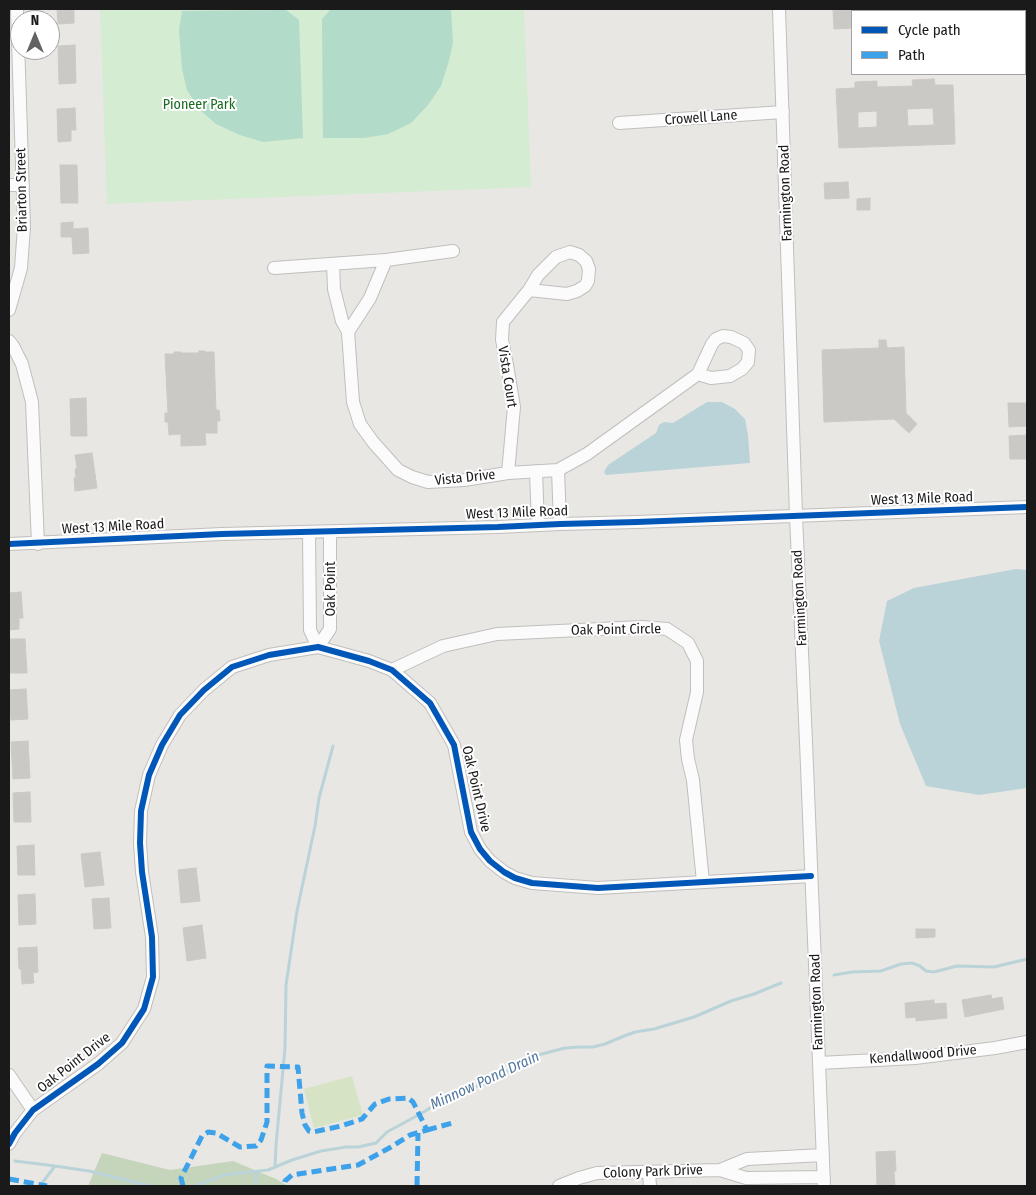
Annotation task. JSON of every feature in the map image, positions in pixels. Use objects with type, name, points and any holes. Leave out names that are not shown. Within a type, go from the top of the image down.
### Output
[{"type":"street","name":"Briarton Street","points":[[9,310],[21,268],[24,227],[17,9]]},
{"type":"street","name":"Farmington Road","points":[[779,9],[796,516],[824,1181]]},
{"type":"street","name":"Crowell Lane","points":[[619,123],[783,112]]},
{"type":"street","points":[[9,185],[23,185]]},
{"type":"street","points":[[274,268],[386,260],[453,251]]},
{"type":"street","name":"Vista Court","points":[[508,473],[514,407],[502,340],[503,322],[538,275],[556,257],[570,252],[580,255],[586,261],[589,269],[588,281],[577,292],[567,294],[528,290]]},
{"type":"street","points":[[348,332],[370,298],[386,260]]},
{"type":"street","name":"Vista Drive","points":[[333,264],[334,289],[342,321],[348,332],[353,402],[360,424],[398,470],[428,482],[464,480],[508,473],[558,470],[588,454],[698,374]]},
{"type":"street","points":[[9,341],[22,364],[32,402],[38,544]]},
{"type":"street","points":[[558,470],[560,524]]},
{"type":"street","points":[[536,471],[538,525]]},
{"type":"street","name":"West 13 Mile Road","points":[[9,544],[222,534],[498,527],[1027,507]]},
{"type":"street","name":"Oak Point","points":[[309,532],[310,630],[318,646],[330,629],[330,532]]},
{"type":"street","name":"Oak Point Circle","points":[[392,670],[443,646],[497,634],[642,627],[667,629],[688,643],[697,661],[697,692],[686,740],[688,759],[694,780],[703,882]]},
{"type":"street","name":"Oak Point Drive","points":[[9,1144],[33,1110],[98,1064],[122,1043],[144,1009],[153,977],[152,937],[142,872],[140,843],[141,811],[149,774],[162,745],[180,715],[204,690],[232,667],[269,654],[318,646],[369,661],[392,670],[430,702],[454,745],[470,832],[490,861],[515,878],[532,883],[598,888],[811,876]]},
{"type":"street","name":"Kendallwood Drive","points":[[819,1063],[915,1058],[1027,1042]]},
{"type":"street","points":[[9,1075],[33,1110]]},
{"type":"street","name":"Colony Park Drive","points":[[720,1170],[747,1159],[823,1155]]},
{"type":"street","name":"Colony Park Drive","points":[[559,1186],[597,1173],[720,1170],[746,1178],[824,1181]]},
{"type":"street","points":[[649,1172],[650,1186]]},
{"type":"green space","name":"Pioneer Park","points":[[100,9],[524,9],[531,187],[107,204]]},
{"type":"green space","points":[[331,9],[451,9],[453,43],[441,86],[428,105],[411,123],[388,134],[364,138],[323,138],[322,19]]},
{"type":"green space","points":[[286,10],[299,20],[303,138],[263,142],[240,135],[216,124],[200,110],[187,90],[182,69],[179,29],[182,11]]},
{"type":"green space","points":[[352,1076],[363,1115],[314,1128],[304,1089]]},
{"type":"green space","points":[[102,1153],[170,1170],[233,1161],[288,1186],[88,1186]]},
{"type":"water","points":[[707,402],[722,402],[735,409],[745,419],[750,463],[606,475],[604,472],[608,465],[656,433],[659,425],[664,422],[673,423]]},
{"type":"water","points":[[1016,569],[1027,570],[1027,788],[979,795],[926,786],[900,724],[879,641],[887,601],[914,588]]},
{"type":"building","points":[[74,9],[74,23],[60,24],[60,10],[57,10]]},
{"type":"building","points":[[833,9],[951,9],[851,10],[851,28],[834,29]]},
{"type":"building","points":[[75,45],[76,83],[59,84],[60,46]]},
{"type":"building","points":[[934,79],[935,85],[953,85],[955,144],[839,148],[836,89],[855,88],[855,82],[877,81],[877,87],[913,86],[912,80]],"holes":[[[933,108],[934,125],[908,126],[907,109]],[[877,111],[877,127],[858,128],[858,112]]]},
{"type":"building","points":[[75,108],[76,130],[71,130],[71,141],[58,142],[57,109]]},
{"type":"building","points":[[60,165],[77,165],[78,203],[61,203]]},
{"type":"building","points":[[848,182],[849,198],[825,199],[824,183]]},
{"type":"building","points":[[870,198],[870,210],[857,210],[857,199]]},
{"type":"building","points":[[73,222],[73,229],[88,228],[89,253],[73,254],[72,237],[61,237],[61,223]]},
{"type":"building","points":[[879,340],[886,340],[887,348],[904,347],[906,413],[917,424],[909,433],[894,419],[824,422],[822,350],[879,348]]},
{"type":"building","points":[[199,351],[214,352],[216,410],[219,410],[220,421],[217,421],[217,433],[205,433],[206,445],[181,446],[181,434],[169,435],[168,422],[165,422],[165,413],[168,413],[165,354],[174,354],[174,352],[199,353]]},
{"type":"building","points":[[86,398],[87,436],[71,436],[70,399]]},
{"type":"building","points":[[1008,403],[1027,403],[1027,426],[1009,427]]},
{"type":"building","points":[[1027,435],[1027,459],[1010,459],[1009,436]]},
{"type":"building","points":[[92,453],[97,488],[75,491],[74,478],[76,478],[75,469],[77,468],[75,455]]},
{"type":"building","points":[[21,592],[23,618],[19,618],[19,629],[9,630],[9,593]]},
{"type":"building","points":[[9,639],[25,639],[27,673],[9,673]]},
{"type":"building","points":[[26,689],[28,719],[11,720],[9,690]]},
{"type":"building","points":[[28,741],[30,778],[13,779],[11,742]]},
{"type":"building","points":[[30,792],[31,822],[14,822],[13,793]]},
{"type":"building","points":[[34,845],[35,875],[18,875],[17,846]]},
{"type":"building","points":[[100,852],[104,885],[85,887],[81,854]]},
{"type":"building","points":[[196,868],[200,901],[181,903],[178,870]]},
{"type":"building","points":[[35,894],[36,924],[19,925],[18,895]]},
{"type":"building","points":[[109,898],[111,928],[94,929],[92,899]]},
{"type":"building","points":[[202,925],[206,958],[187,961],[183,928]]},
{"type":"building","points":[[916,929],[935,929],[935,937],[916,938]]},
{"type":"building","points":[[37,947],[38,972],[33,973],[34,983],[22,984],[18,948]]},
{"type":"building","points":[[991,995],[992,999],[1002,997],[1004,1009],[965,1017],[962,1000]]},
{"type":"building","points":[[934,1000],[934,1004],[946,1003],[947,1018],[916,1021],[916,1017],[906,1018],[905,1003]]},
{"type":"building","points":[[895,1151],[895,1186],[877,1186],[876,1152]]},
{"type":"waterway","points":[[275,1167],[285,1048],[286,985],[297,911],[319,798],[333,746]]},
{"type":"waterway","name":"Minnow Pond Drain","points":[[834,975],[881,971],[901,964],[912,963],[926,971],[934,972],[957,966],[994,967],[1027,959]]},
{"type":"waterway","name":"Minnow Pond Drain","points":[[194,1186],[224,1175],[268,1170],[321,1151],[376,1143],[387,1132],[424,1112],[449,1095],[492,1080],[538,1055],[565,1048],[593,1047],[605,1044],[635,1032],[654,1029],[694,1017],[781,983]]},
{"type":"waterway","name":"Minnow Pond Drain","points":[[15,1161],[89,1171],[151,1186]]},
{"type":"waterway","points":[[40,1186],[55,1166]]},
{"type":"waterway","points":[[255,1186],[257,1172]]},
{"type":"marked path","points":[[183,1186],[181,1178],[202,1136],[208,1132],[216,1133],[240,1147],[256,1146],[261,1140],[267,1122],[267,1066],[298,1067],[302,1113],[305,1125],[309,1131],[313,1132],[362,1119],[375,1104],[389,1099],[408,1098],[413,1102],[427,1130],[410,1135],[358,1165],[292,1175],[285,1181],[284,1186]]},
{"type":"marked path","points":[[427,1130],[456,1122]]},
{"type":"marked path","points":[[417,1186],[418,1133]]},
{"type":"marked path","points":[[9,1179],[47,1186]]},
{"type":"cycle path","points":[[9,544],[222,534],[498,527],[1027,507]]},
{"type":"cycle path","points":[[9,1144],[33,1110],[98,1064],[122,1043],[144,1009],[153,977],[152,937],[142,872],[140,843],[141,811],[149,775],[162,745],[180,715],[204,690],[232,667],[269,655],[318,647],[369,661],[392,670],[430,703],[454,745],[471,832],[480,849],[490,861],[515,878],[532,883],[598,888],[811,876]]}]
